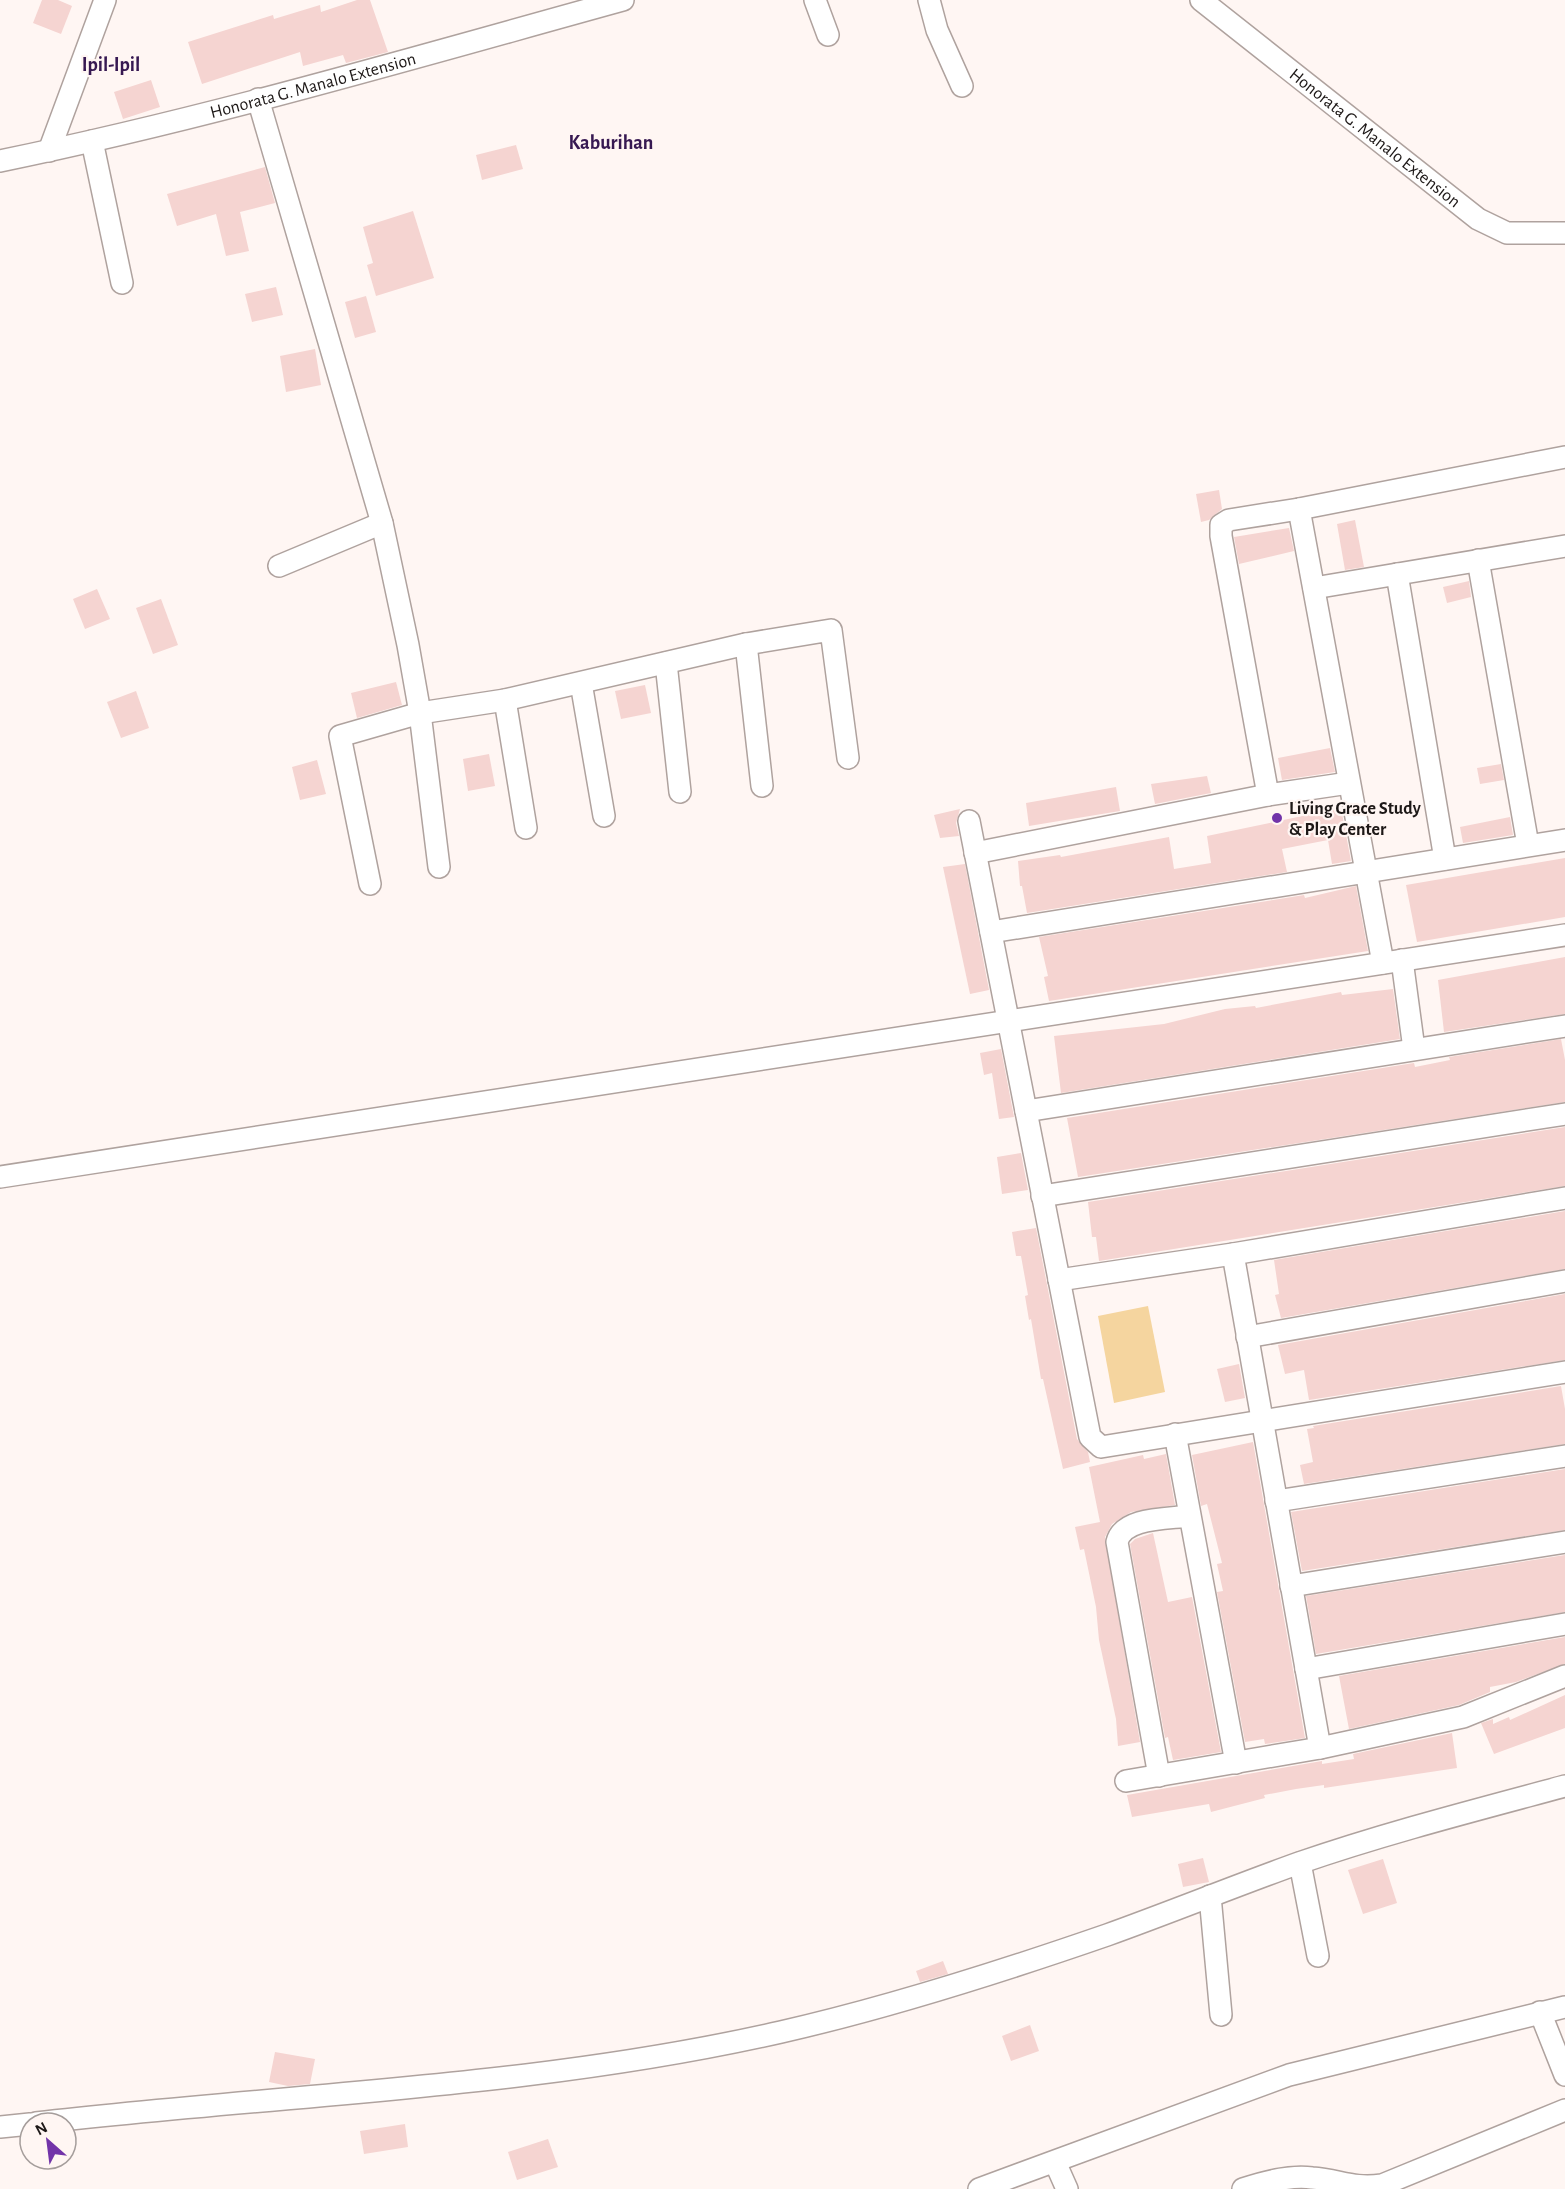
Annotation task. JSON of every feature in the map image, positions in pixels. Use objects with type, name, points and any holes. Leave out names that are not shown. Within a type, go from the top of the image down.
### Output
[{"type":"street","points":[[49,151],[105,0]]},
{"type":"street","name":"Honorata G. Manalo Extension","points":[[0,161],[92,141],[337,80],[623,0]]},
{"type":"street","points":[[815,0],[828,35]]},
{"type":"street","points":[[930,0],[938,30],[962,86]]},
{"type":"street","name":"Honorata G. Manalo Extension","points":[[1201,0],[1478,219],[1506,233],[1565,233]]},
{"type":"street","points":[[258,99],[382,523],[420,713],[438,867]]},
{"type":"street","points":[[92,141],[122,284]]},
{"type":"street","points":[[1268,795],[1220,530],[1221,525],[1229,520],[1299,509],[1565,458]]},
{"type":"street","points":[[1299,509],[1366,873],[1392,962],[1413,1048]]},
{"type":"street","points":[[279,566],[382,523]]},
{"type":"street","points":[[1314,588],[1478,560],[1564,551]]},
{"type":"street","points":[[1478,560],[1528,845]]},
{"type":"street","points":[[1397,574],[1445,859]]},
{"type":"street","points":[[370,884],[340,736],[420,713],[505,700],[746,644],[831,630],[848,758]]},
{"type":"street","points":[[746,644],[762,786]]},
{"type":"street","points":[[666,663],[680,792]]},
{"type":"street","points":[[581,682],[604,816]]},
{"type":"street","points":[[505,700],[526,828]]},
{"type":"street","points":[[975,853],[1268,795],[1349,783]]},
{"type":"street","points":[[969,821],[1090,1437],[1101,1447],[1262,1419],[1565,1372]]},
{"type":"street","points":[[991,932],[1565,840]]},
{"type":"street","points":[[0,1177],[1565,936]]},
{"type":"street","points":[[1026,1112],[1413,1048],[1565,1026]]},
{"type":"street","points":[[1042,1196],[1565,1114]]},
{"type":"street","points":[[1059,1280],[1233,1254],[1565,1198]]},
{"type":"street","points":[[1233,1254],[1320,1748]]},
{"type":"street","points":[[1247,1337],[1565,1281]]},
{"type":"street","points":[[1175,1434],[1236,1762]]},
{"type":"street","points":[[1276,1501],[1565,1456]]},
{"type":"street","points":[[1159,1776],[1118,1542],[1119,1533],[1129,1526],[1189,1516]]},
{"type":"street","points":[[1291,1586],[1565,1542]]},
{"type":"street","points":[[1306,1669],[1565,1624]]},
{"type":"street","points":[[1126,1781],[1320,1748],[1463,1717],[1565,1676]]},
{"type":"street","points":[[78,2119],[377,2093],[688,2052],[873,2010],[1106,1935],[1300,1863],[1376,1838],[1565,1786]]},
{"type":"street","points":[[1300,1863],[1318,1956]]},
{"type":"street","points":[[1210,1896],[1221,2015]]},
{"type":"street","points":[[979,2189],[1289,2075],[1565,2007]]},
{"type":"street","points":[[1540,2012],[1565,2075]]},
{"type":"street","points":[[1243,2189],[1270,2181],[1312,2177],[1362,2189],[1382,2185],[1565,2110]]},
{"type":"street","points":[[0,2127],[18,2125]]},
{"type":"street","points":[[1055,2162],[1066,2189]]},
{"type":"shaded area","points":[[1148,1306],[1165,1392],[1114,1403],[1098,1316]]},
{"type":"building","points":[[42,0],[58,0],[72,6],[61,34],[33,23]]},
{"type":"building","points":[[357,0],[370,0],[388,52],[346,63],[343,55],[303,66],[300,52],[202,84],[188,42],[273,15],[274,19],[320,5],[321,12]]},
{"type":"building","points":[[151,80],[160,107],[123,119],[114,92]]},
{"type":"building","points":[[516,145],[523,169],[482,180],[476,155]]},
{"type":"building","points":[[265,167],[275,203],[240,212],[249,251],[226,256],[216,214],[177,226],[167,194]]},
{"type":"building","points":[[413,211],[434,278],[376,296],[367,265],[373,263],[363,227]]},
{"type":"building","points":[[276,287],[283,315],[252,322],[245,294]]},
{"type":"building","points":[[366,296],[376,332],[355,338],[345,302]]},
{"type":"building","points":[[315,349],[321,385],[286,392],[280,356]]},
{"type":"building","points":[[1219,490],[1222,509],[1209,520],[1201,522],[1196,494]]},
{"type":"building","points":[[1355,520],[1364,567],[1345,570],[1337,524]]},
{"type":"building","points":[[1289,528],[1294,551],[1239,564],[1234,537]]},
{"type":"building","points":[[1469,581],[1471,597],[1447,603],[1443,587]]},
{"type":"building","points":[[97,589],[110,619],[85,629],[73,599]]},
{"type":"building","points":[[161,599],[178,645],[153,654],[136,608]]},
{"type":"building","points":[[396,682],[402,705],[357,718],[351,693]]},
{"type":"building","points":[[645,685],[651,713],[621,719],[615,691]]},
{"type":"building","points":[[136,691],[149,728],[121,738],[107,702]]},
{"type":"building","points":[[1330,748],[1335,772],[1282,780],[1278,758]]},
{"type":"building","points":[[489,754],[495,786],[468,791],[463,759]]},
{"type":"building","points":[[317,760],[326,794],[300,800],[292,767]]},
{"type":"building","points":[[1501,764],[1504,780],[1480,784],[1477,768]]},
{"type":"building","points":[[1207,776],[1211,793],[1155,804],[1151,784]]},
{"type":"building","points":[[1116,787],[1120,811],[1029,826],[1026,803]]},
{"type":"building","points":[[1341,808],[1351,861],[1332,864],[1328,840],[1282,849],[1287,872],[1027,913],[1022,886],[1020,886],[1018,861],[1060,855],[1061,857],[1169,837],[1174,869],[1211,863],[1207,836]]},
{"type":"building","points":[[960,809],[956,823],[959,836],[940,838],[934,815]]},
{"type":"building","points":[[1510,817],[1513,835],[1463,843],[1460,827]]},
{"type":"building","points":[[1565,858],[1565,917],[1417,942],[1406,885]]},
{"type":"building","points":[[965,864],[989,990],[970,994],[943,867]]},
{"type":"building","points":[[1356,886],[1368,951],[1049,1001],[1044,977],[1048,976],[1039,937],[1304,895],[1305,898]]},
{"type":"building","points":[[1565,957],[1565,1014],[1444,1032],[1438,980]]},
{"type":"building","points":[[1393,989],[1400,1039],[1061,1093],[1054,1036],[1164,1024],[1225,1009],[1255,1006],[1256,1008],[1341,992],[1342,995]]},
{"type":"building","points":[[1561,1039],[1565,1060],[1565,1102],[1078,1177],[1067,1118],[1414,1063],[1415,1067],[1450,1060],[1449,1057]]},
{"type":"building","points":[[1001,1049],[1014,1117],[999,1119],[992,1073],[984,1075],[980,1053]]},
{"type":"building","points":[[1565,1127],[1565,1186],[1099,1261],[1096,1237],[1092,1237],[1088,1202]]},
{"type":"building","points":[[1021,1153],[1028,1190],[1002,1194],[997,1157]]},
{"type":"building","points":[[1565,1211],[1565,1269],[1281,1318],[1275,1295],[1279,1294],[1274,1260]]},
{"type":"building","points":[[1036,1228],[1077,1439],[1088,1452],[1090,1462],[1063,1469],[1043,1379],[1041,1379],[1031,1319],[1029,1320],[1025,1296],[1028,1295],[1021,1256],[1016,1256],[1012,1232]]},
{"type":"building","points":[[1565,1294],[1565,1360],[1309,1400],[1304,1370],[1285,1374],[1278,1345]]},
{"type":"building","points":[[1239,1364],[1245,1398],[1225,1402],[1217,1369]]},
{"type":"building","points":[[1561,1386],[1565,1409],[1565,1444],[1304,1484],[1300,1465],[1313,1462],[1307,1429],[1314,1428],[1313,1426]]},
{"type":"building","points":[[1253,1442],[1305,1738],[1265,1744],[1264,1739],[1245,1742],[1217,1592],[1223,1591],[1217,1564],[1222,1563],[1207,1504],[1201,1506],[1192,1455]]},
{"type":"building","points":[[1166,1454],[1175,1505],[1131,1512],[1112,1524],[1105,1537],[1140,1742],[1118,1746],[1116,1719],[1099,1640],[1096,1607],[1084,1549],[1080,1550],[1075,1527],[1100,1522],[1089,1467],[1143,1455],[1144,1459]]},
{"type":"building","points":[[1565,1469],[1565,1530],[1302,1571],[1291,1512]]},
{"type":"building","points":[[1153,1533],[1168,1602],[1192,1597],[1221,1752],[1173,1760],[1168,1737],[1165,1738],[1130,1544],[1135,1539]]},
{"type":"building","points":[[1565,1555],[1565,1612],[1316,1654],[1306,1596]]},
{"type":"building","points":[[1565,1637],[1565,1664],[1516,1682],[1490,1687],[1490,1692],[1459,1705],[1349,1729],[1339,1676]]},
{"type":"building","points":[[1565,1695],[1565,1728],[1494,1754],[1481,1723],[1493,1719],[1493,1724],[1509,1717],[1510,1720]]},
{"type":"building","points":[[1452,1733],[1457,1768],[1324,1788],[1324,1785],[1296,1789],[1264,1795],[1265,1798],[1211,1812],[1209,1804],[1132,1817],[1127,1795],[1322,1761],[1322,1764],[1354,1759],[1353,1754]]},
{"type":"building","points":[[1203,1858],[1209,1882],[1183,1887],[1178,1864]]},
{"type":"building","points":[[1383,1859],[1397,1903],[1363,1914],[1348,1870]]},
{"type":"building","points":[[943,1961],[948,1974],[920,1982],[916,1971]]},
{"type":"building","points":[[1030,2025],[1039,2051],[1011,2061],[1002,2036]]},
{"type":"building","points":[[275,2052],[315,2059],[310,2084],[288,2086],[269,2082]]},
{"type":"building","points":[[405,2124],[408,2147],[364,2154],[360,2131]]},
{"type":"building","points":[[548,2139],[558,2167],[517,2180],[508,2152]]},
{"type":"place","name":"Living Grace Study & Play Center","points":[[1277,818]]},
{"type":"district","name":"Ipil-Ipil","points":[[111,64]]},
{"type":"district","name":"Kaburihan","points":[[611,142]]}]
